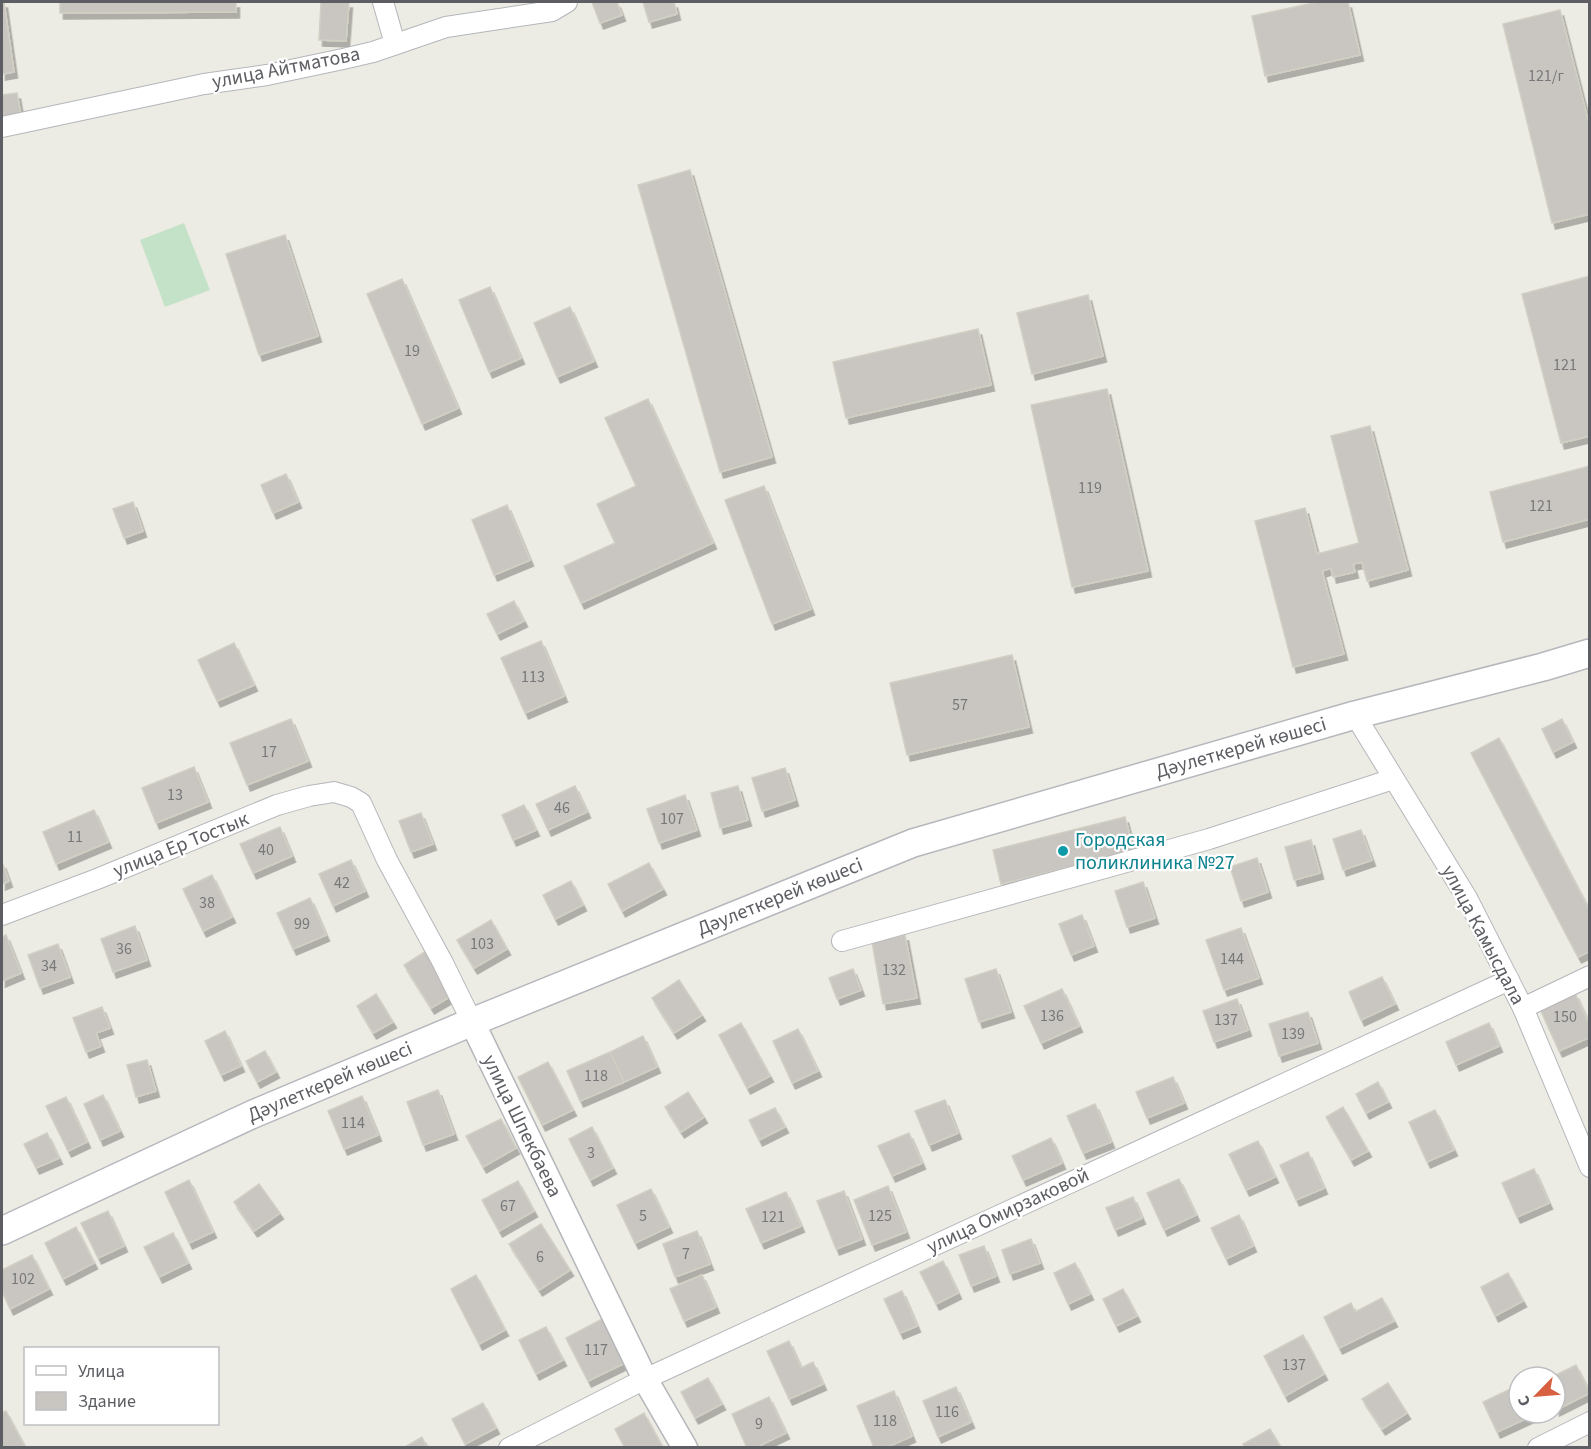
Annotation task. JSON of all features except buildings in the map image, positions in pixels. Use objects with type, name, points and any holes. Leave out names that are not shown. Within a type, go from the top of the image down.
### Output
[{"type":"main road","name":"Дәулеткерей көшесі","points":[[2,1231],[251,1115],[472,1022],[913,843],[1355,715],[1590,653]]},
{"type":"street","points":[[383,2],[395,44]]},
{"type":"street","name":"улица Айтматова","points":[[2,127],[204,84],[267,75],[343,59],[373,52],[446,27],[552,11],[567,2]]},
{"type":"street","name":"улица Камысдала","points":[[1355,715],[1467,898],[1523,1008],[1590,1167]]},
{"type":"street","points":[[842,941],[1209,839],[1393,779]]},
{"type":"street","name":"улица Ер Тостык","points":[[2,915],[97,879],[277,805],[334,792],[361,803]]},
{"type":"street","name":"улица Шпекбаева","points":[[361,803],[387,860],[472,1022],[645,1379],[685,1448]]},
{"type":"street","points":[[1523,1008],[1590,976]]},
{"type":"street","name":"улица Омирзаковой","points":[[509,1448],[645,1379],[1509,980]]},
{"type":"street","points":[[1538,1448],[1590,1422]]},
{"type":"green space","points":[[184,223],[210,290],[165,307],[140,240]]},
{"type":"place","name":"Городская поликлиника №27","points":[[1063,851]]}]
